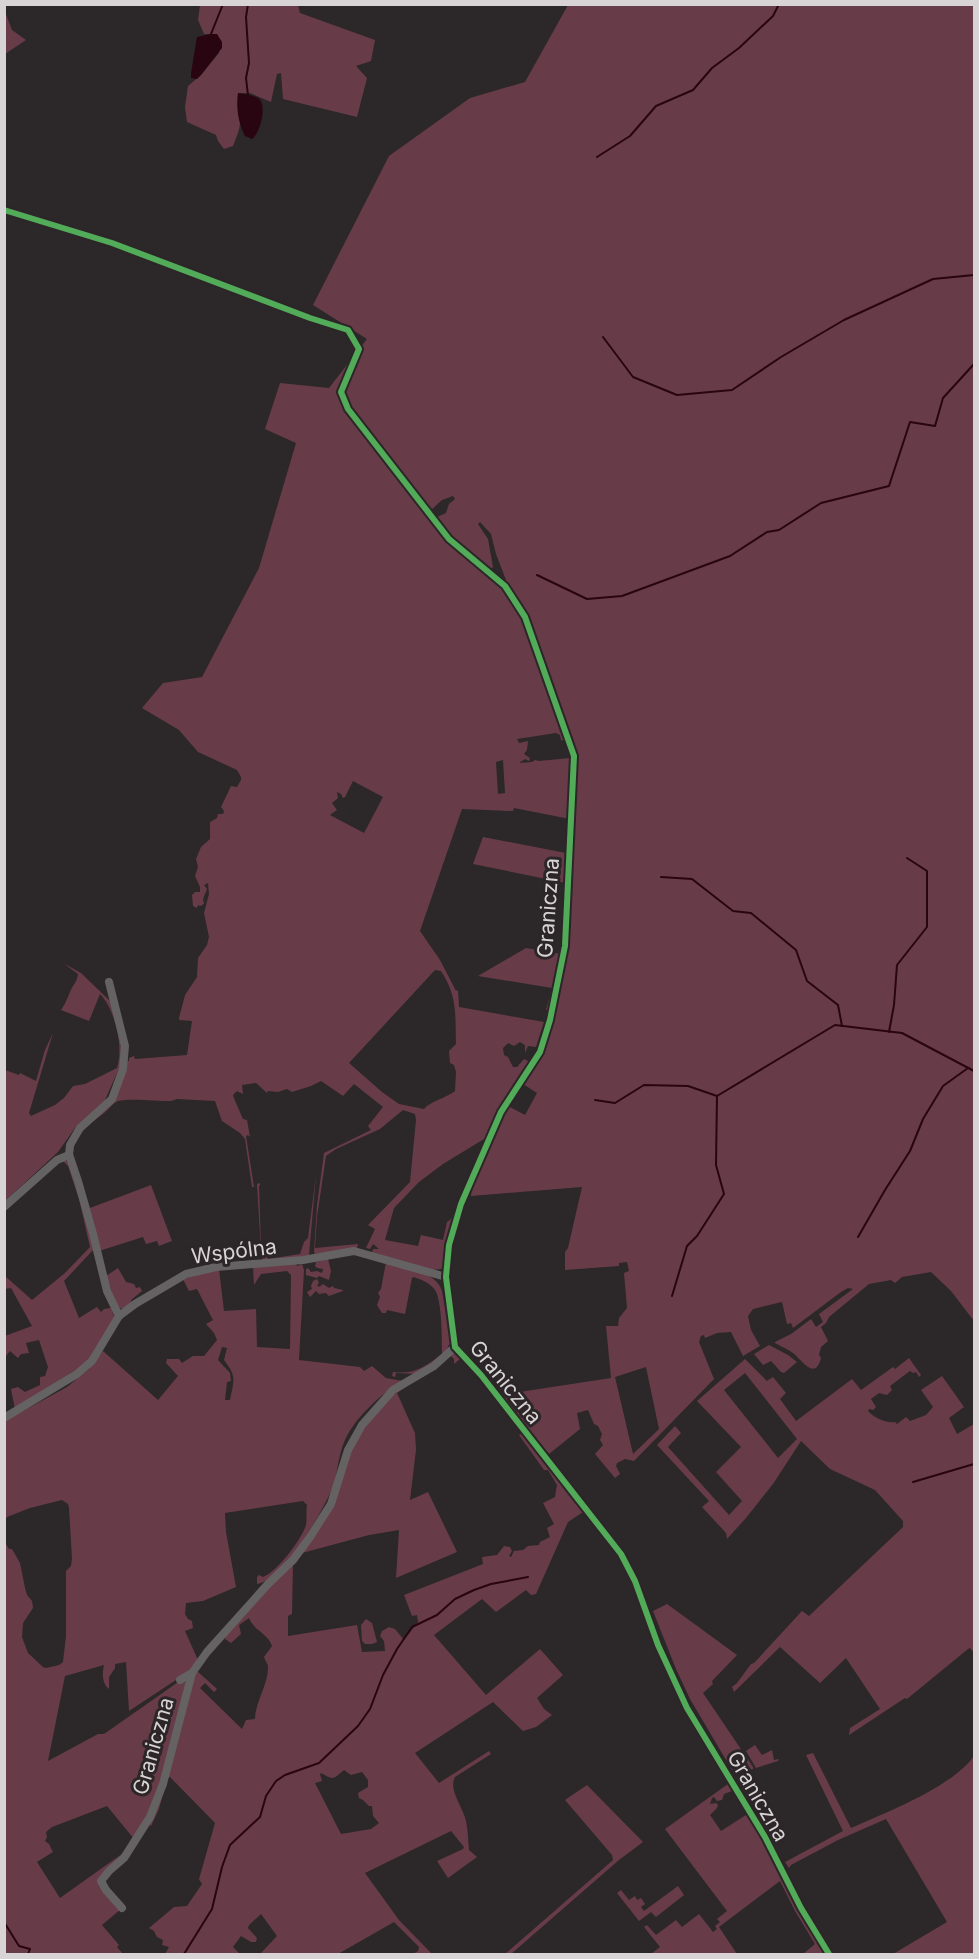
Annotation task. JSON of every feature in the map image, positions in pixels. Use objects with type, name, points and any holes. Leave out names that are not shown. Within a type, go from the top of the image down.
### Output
[{"type":"street","name":"Graniczna","points":[[4,210],[111,243],[310,318],[348,330],[359,349],[341,392],[348,409],[449,539],[505,586],[525,617],[574,756],[565,946],[550,1020],[540,1052],[501,1112],[461,1204],[450,1245],[446,1277],[455,1347],[480,1375],[621,1554],[636,1581],[658,1646],[687,1708],[765,1837],[801,1908],[829,1954]]},
{"type":"street","points":[[109,982],[125,1046],[123,1069],[112,1099],[80,1128],[70,1145],[69,1155],[93,1233],[107,1291],[119,1316]]},
{"type":"street","points":[[4,1207],[57,1160],[69,1155]]},
{"type":"street","name":"Wspólna","points":[[4,1418],[77,1374],[92,1361],[119,1316],[186,1274],[216,1267],[303,1260],[354,1251],[446,1277]]},
{"type":"street","name":"Graniczna","points":[[122,1908],[101,1881],[124,1858],[150,1817],[163,1784],[192,1673],[207,1652],[268,1584],[293,1560],[310,1537],[331,1504],[348,1450],[362,1425],[393,1390],[434,1366],[455,1347]]},
{"type":"street","points":[[180,1680],[192,1673]]},
{"type":"shaded area","points":[[200,5],[298,5],[300,13],[375,40],[371,61],[356,66],[367,78],[357,117],[283,99],[281,73],[277,74],[271,102],[250,93],[238,93],[239,128],[233,146],[224,149],[216,135],[187,122],[185,107],[188,86],[201,75],[219,53],[217,34],[204,34],[198,20]]},
{"type":"shaded area","points":[[568,5],[974,5],[974,1321],[951,1291],[931,1272],[902,1277],[895,1283],[891,1280],[869,1284],[829,1317],[821,1327],[828,1341],[821,1347],[819,1355],[821,1358],[818,1365],[812,1369],[775,1342],[791,1334],[811,1319],[816,1327],[823,1322],[819,1314],[853,1289],[848,1288],[841,1292],[793,1328],[791,1323],[787,1324],[782,1302],[753,1309],[748,1316],[751,1330],[760,1346],[743,1356],[731,1332],[717,1333],[705,1338],[704,1335],[701,1336],[699,1342],[714,1379],[634,1461],[625,1459],[617,1463],[620,1474],[615,1478],[595,1454],[603,1445],[600,1440],[602,1434],[598,1426],[594,1424],[588,1410],[577,1413],[580,1429],[549,1454],[503,1397],[506,1394],[611,1378],[606,1326],[618,1326],[619,1318],[627,1308],[624,1273],[629,1271],[627,1262],[619,1263],[619,1266],[565,1270],[565,1252],[568,1248],[582,1187],[471,1196],[480,1162],[508,1106],[525,1115],[537,1093],[523,1084],[527,1081],[527,1073],[540,1057],[549,1035],[569,936],[576,757],[571,743],[561,740],[560,735],[556,733],[517,739],[519,743],[528,741],[524,754],[530,758],[529,761],[525,759],[519,763],[570,758],[572,763],[570,819],[514,808],[513,811],[462,809],[420,931],[440,960],[456,991],[458,990],[459,1007],[544,1022],[536,1047],[528,1046],[525,1053],[525,1045],[520,1042],[514,1046],[508,1043],[503,1048],[504,1055],[508,1057],[513,1067],[517,1067],[524,1059],[528,1061],[529,1066],[513,1088],[481,1153],[453,1220],[446,1264],[441,1269],[431,1270],[372,1253],[373,1249],[379,1249],[373,1244],[370,1249],[366,1248],[375,1229],[368,1225],[410,1182],[416,1120],[415,1114],[403,1110],[380,1129],[326,1156],[315,1248],[358,1244],[357,1248],[315,1254],[314,1252],[317,1205],[324,1153],[371,1130],[368,1126],[383,1107],[354,1084],[343,1096],[321,1081],[292,1092],[287,1089],[267,1093],[256,1083],[242,1085],[243,1094],[237,1091],[233,1095],[243,1119],[247,1120],[250,1137],[246,1136],[254,1187],[252,1187],[245,1139],[222,1121],[215,1101],[177,1099],[171,1101],[129,1100],[114,1103],[84,1130],[74,1146],[73,1153],[90,1208],[151,1185],[172,1241],[159,1246],[157,1241],[146,1244],[143,1237],[99,1251],[72,1155],[73,1145],[81,1130],[115,1097],[126,1061],[129,1061],[129,1058],[187,1055],[192,1021],[179,1020],[179,1018],[185,995],[197,977],[198,958],[207,945],[209,937],[204,913],[209,894],[208,883],[204,885],[207,889],[203,899],[204,904],[198,905],[197,908],[193,906],[192,895],[200,892],[195,876],[198,867],[196,859],[201,847],[210,839],[210,822],[217,818],[218,814],[223,814],[221,807],[231,786],[237,787],[241,780],[237,770],[198,752],[179,730],[142,708],[163,683],[202,677],[259,568],[296,443],[265,429],[280,383],[329,388],[367,339],[313,305],[389,156],[470,98],[525,82]],"holes":[[[453,496],[455,499],[449,504],[446,513],[437,517],[440,524],[452,538],[489,570],[493,567],[488,539],[478,524],[480,522],[491,534],[511,593],[508,594],[464,556],[435,525],[428,513],[442,500]],[[503,760],[505,793],[498,794],[496,762]],[[353,781],[383,797],[364,833],[330,815],[337,810],[332,803],[338,798],[337,792],[343,798]],[[435,970],[441,971],[450,989],[454,1006],[456,1044],[449,1051],[450,1063],[454,1065],[456,1072],[455,1091],[424,1109],[399,1104],[349,1063]],[[484,1139],[451,1219],[447,1222],[443,1240],[421,1235],[418,1246],[385,1240],[394,1208],[419,1182],[443,1164]],[[646,1367],[659,1429],[633,1454],[615,1377]]]},
{"type":"shaded area","points":[[4,9],[12,30],[26,40],[5,54]]},
{"type":"shaded area","points":[[217,34],[222,42],[222,48],[197,79],[191,78],[197,37]]},
{"type":"shaded area","points":[[238,93],[254,96],[261,101],[262,119],[252,139],[245,136],[241,125],[237,110]]},
{"type":"shaded area","points":[[483,837],[566,853],[566,883],[473,864]]},
{"type":"shaded area","points":[[526,948],[561,954],[549,1011],[546,1010],[552,988],[478,976]]},
{"type":"shaded area","points":[[63,963],[81,973],[110,1001],[117,1029],[110,1009],[100,994],[89,1021],[61,1010],[78,974]]},
{"type":"shaded area","points":[[117,1029],[121,1045],[122,1062],[105,1100],[75,1128],[58,1152],[5,1201],[5,1070],[19,1075],[20,1073],[36,1081],[45,1050],[53,1033],[29,1113],[31,1116],[55,1105],[73,1086],[85,1084],[117,1068],[119,1050]]},
{"type":"shaded area","points":[[65,1160],[70,1164],[94,1249],[64,1281],[79,1318],[97,1307],[101,1312],[111,1308],[115,1319],[93,1356],[82,1366],[15,1409],[11,1389],[18,1387],[25,1392],[40,1385],[40,1377],[45,1376],[48,1367],[39,1340],[26,1343],[29,1353],[21,1354],[18,1358],[10,1351],[5,1357],[5,1336],[32,1326],[11,1288],[5,1289],[5,1276],[32,1300],[65,1273],[90,1247],[79,1199],[68,1166],[60,1162]]},
{"type":"shaded area","points":[[316,1175],[309,1255],[285,1260],[263,1260],[261,1252],[257,1184],[260,1183],[261,1246],[268,1259],[300,1254],[308,1238]]},
{"type":"shaded area","points":[[328,1259],[331,1271],[329,1280],[306,1275],[308,1268],[311,1272],[322,1273],[323,1269],[315,1266],[316,1262]]},
{"type":"shaded area","points":[[386,1262],[426,1275],[439,1284],[442,1291],[451,1343],[447,1352],[417,1374],[396,1373],[395,1377],[392,1376],[393,1372],[419,1369],[442,1354],[439,1302],[431,1285],[414,1277],[405,1314],[387,1310],[386,1313],[382,1313],[377,1305]]},
{"type":"shaded area","points":[[302,1264],[304,1270],[299,1360],[360,1367],[364,1371],[372,1366],[386,1378],[403,1381],[378,1399],[355,1423],[343,1446],[332,1489],[320,1513],[290,1559],[267,1580],[257,1584],[257,1577],[259,1575],[263,1577],[275,1569],[300,1538],[306,1525],[307,1505],[303,1501],[225,1513],[226,1532],[236,1587],[203,1601],[186,1603],[185,1614],[192,1621],[193,1628],[185,1631],[198,1660],[191,1670],[129,1711],[126,1662],[115,1664],[109,1677],[109,1689],[103,1678],[104,1665],[65,1676],[48,1761],[98,1734],[104,1734],[181,1680],[188,1683],[155,1800],[134,1839],[107,1806],[52,1827],[46,1832],[45,1841],[53,1852],[37,1862],[60,1898],[126,1851],[100,1879],[121,1909],[102,1925],[119,1945],[117,1947],[123,1954],[5,1954],[5,1544],[12,1549],[20,1563],[27,1595],[32,1601],[33,1608],[23,1623],[22,1637],[28,1653],[46,1668],[63,1662],[66,1636],[66,1571],[71,1566],[72,1559],[69,1508],[68,1504],[62,1500],[30,1508],[7,1517],[5,1520],[5,1421],[67,1387],[89,1369],[103,1351],[158,1400],[178,1376],[166,1363],[167,1359],[179,1359],[182,1363],[193,1356],[204,1356],[217,1340],[206,1324],[213,1320],[197,1289],[189,1291],[183,1279],[219,1269],[224,1311],[256,1309],[257,1347],[290,1349],[291,1275],[287,1271],[261,1274],[254,1285],[253,1267]],"holes":[[[222,1347],[227,1348],[224,1360],[233,1378],[230,1400],[225,1400],[227,1382],[231,1381],[230,1373],[218,1360]]]},
{"type":"shaded area","points":[[118,1268],[126,1282],[134,1284],[136,1288],[140,1287],[142,1291],[128,1305],[121,1308],[117,1308],[106,1276]]},
{"type":"shaded area","points":[[317,1279],[319,1287],[323,1284],[343,1291],[329,1296],[316,1291],[310,1297],[307,1292],[312,1289],[313,1281]]},
{"type":"shaded area","points":[[769,1345],[797,1362],[784,1373],[771,1361],[763,1365],[754,1354]]},
{"type":"shaded area","points":[[455,1353],[460,1359],[454,1364],[451,1356],[397,1393],[415,1433],[416,1450],[410,1500],[428,1492],[457,1552],[396,1578],[399,1530],[369,1535],[302,1553],[293,1564],[292,1614],[288,1616],[288,1636],[357,1625],[362,1652],[385,1651],[384,1641],[380,1636],[382,1631],[389,1627],[395,1629],[404,1640],[418,1622],[417,1615],[412,1616],[404,1595],[483,1564],[482,1557],[497,1555],[504,1546],[510,1547],[512,1551],[509,1556],[511,1557],[514,1551],[539,1545],[540,1542],[550,1537],[547,1528],[554,1524],[543,1503],[555,1497],[557,1485],[548,1470],[544,1470],[519,1435],[524,1432],[586,1510],[568,1522],[536,1594],[531,1595],[526,1590],[496,1612],[482,1599],[434,1635],[486,1695],[540,1649],[563,1675],[537,1698],[544,1709],[552,1715],[536,1727],[523,1731],[493,1702],[415,1753],[439,1783],[489,1751],[491,1754],[455,1777],[453,1782],[466,1821],[469,1850],[477,1857],[448,1878],[437,1861],[464,1847],[451,1831],[365,1873],[399,1920],[432,1954],[413,1954],[418,1951],[419,1947],[394,1922],[338,1954],[260,1954],[277,1936],[261,1914],[248,1928],[257,1938],[256,1942],[251,1942],[241,1936],[233,1947],[240,1954],[165,1954],[169,1947],[162,1945],[163,1940],[149,1928],[174,1907],[187,1906],[202,1884],[199,1879],[215,1823],[170,1777],[167,1778],[159,1809],[151,1826],[149,1824],[196,1670],[217,1689],[214,1692],[205,1683],[200,1688],[242,1729],[246,1720],[255,1719],[268,1672],[264,1657],[272,1646],[249,1618],[239,1625],[241,1634],[231,1643],[225,1639],[226,1634],[281,1573],[319,1524],[333,1499],[349,1450],[369,1419],[393,1395]],"holes":[[[344,1770],[351,1775],[362,1772],[368,1780],[368,1787],[358,1793],[359,1798],[372,1806],[373,1816],[379,1823],[371,1829],[341,1834],[315,1783],[322,1781],[321,1773],[333,1778]]]},
{"type":"shaded area","points":[[909,1358],[921,1375],[919,1377],[916,1372],[910,1371],[890,1386],[892,1390],[887,1395],[879,1393],[871,1399],[876,1407],[868,1411],[873,1416],[897,1424],[906,1417],[910,1421],[926,1415],[933,1407],[921,1390],[942,1376],[964,1407],[949,1418],[957,1434],[974,1424],[974,1653],[970,1648],[968,1649],[907,1699],[905,1698],[849,1735],[850,1728],[880,1709],[846,1658],[820,1683],[780,1647],[734,1692],[732,1687],[802,1611],[809,1616],[903,1527],[903,1521],[875,1490],[830,1469],[801,1441],[773,1484],[727,1539],[726,1533],[702,1507],[709,1501],[657,1445],[675,1426],[681,1433],[668,1447],[729,1515],[742,1501],[716,1472],[741,1447],[697,1401],[745,1359],[767,1381],[773,1377],[786,1393],[780,1399],[796,1421],[852,1379],[861,1390],[893,1367],[895,1369]],"holes":[[[745,1373],[797,1439],[778,1458],[724,1390]]]},
{"type":"shaded area","points":[[667,1604],[737,1655],[703,1693],[753,1769],[735,1775],[690,1699],[653,1611]]},
{"type":"shaded area","points":[[366,1619],[372,1623],[377,1642],[372,1644],[365,1644],[362,1641],[361,1625]]},
{"type":"shaded area","points":[[755,1745],[762,1755],[772,1750],[774,1760],[779,1759],[778,1761],[756,1768],[746,1751]]},
{"type":"shaded area","points":[[813,1753],[851,1828],[918,1798],[951,1778],[974,1756],[974,1954],[893,1954],[947,1922],[886,1819],[838,1840],[789,1868],[785,1862],[843,1831],[806,1755]]},
{"type":"shaded area","points":[[728,1784],[733,1788],[732,1791],[724,1794],[722,1800],[717,1801],[714,1797],[712,1798],[710,1804],[718,1805],[710,1815],[721,1831],[749,1813],[827,1954],[803,1954],[815,1944],[780,1881],[719,1927],[737,1954],[651,1954],[660,1947],[644,1927],[647,1925],[656,1935],[676,1920],[682,1927],[699,1914],[713,1932],[717,1929],[715,1926],[720,1922],[717,1919],[727,1911],[665,1829]]},
{"type":"shaded area","points":[[587,1785],[643,1842],[619,1860],[511,1954],[505,1954],[613,1860],[612,1855],[565,1800]]},
{"type":"shaded area","points":[[678,1886],[684,1895],[656,1917],[651,1912],[639,1921],[617,1893],[621,1890],[629,1900],[635,1896],[637,1900],[641,1898],[645,1904],[641,1907],[644,1911]]},
{"type":"waterway","points":[[211,34],[223,4]]},
{"type":"waterway","points":[[248,4],[246,17],[249,63],[246,78],[248,95]]},
{"type":"waterway","points":[[597,157],[630,136],[656,106],[693,90],[712,68],[739,48],[773,16],[779,4]]},
{"type":"waterway","points":[[603,337],[633,377],[677,395],[732,390],[781,357],[844,320],[933,279],[974,275]]},
{"type":"waterway","points":[[537,575],[587,599],[622,596],[730,556],[767,532],[779,530],[821,503],[889,486],[910,422],[935,426],[943,398],[974,364]]},
{"type":"waterway","points":[[889,1032],[897,965],[927,927],[927,871],[907,858]]},
{"type":"waterway","points":[[661,877],[692,879],[733,911],[751,913],[796,950],[807,981],[838,1005],[842,1026]]},
{"type":"waterway","points":[[672,1296],[687,1246],[697,1236],[724,1194],[716,1165],[717,1096],[835,1025],[902,1033],[974,1071]]},
{"type":"waterway","points":[[858,1237],[910,1151],[923,1119],[943,1086],[968,1068]]},
{"type":"waterway","points":[[595,1100],[615,1103],[644,1085],[688,1086],[717,1096]]},
{"type":"waterway","points":[[913,1482],[974,1464]]},
{"type":"waterway","points":[[184,1954],[212,1909],[230,1845],[260,1817],[266,1796],[276,1781],[285,1775],[319,1763],[358,1726],[370,1709],[383,1675],[397,1649],[412,1627],[437,1615],[455,1599],[474,1590],[491,1584],[528,1577]]},
{"type":"waterway","points":[[4,1922],[19,1946],[30,1949],[28,1954]]},
{"type":"cycle path","points":[[4,210],[112,243],[310,318],[348,330],[359,349],[341,392],[348,409],[449,539],[505,586],[525,617],[574,756],[565,946],[550,1020],[540,1052],[501,1112],[461,1204],[449,1245],[446,1277],[455,1347],[481,1375],[621,1554],[635,1581],[658,1645],[687,1708],[765,1837],[801,1908],[829,1954]]}]
